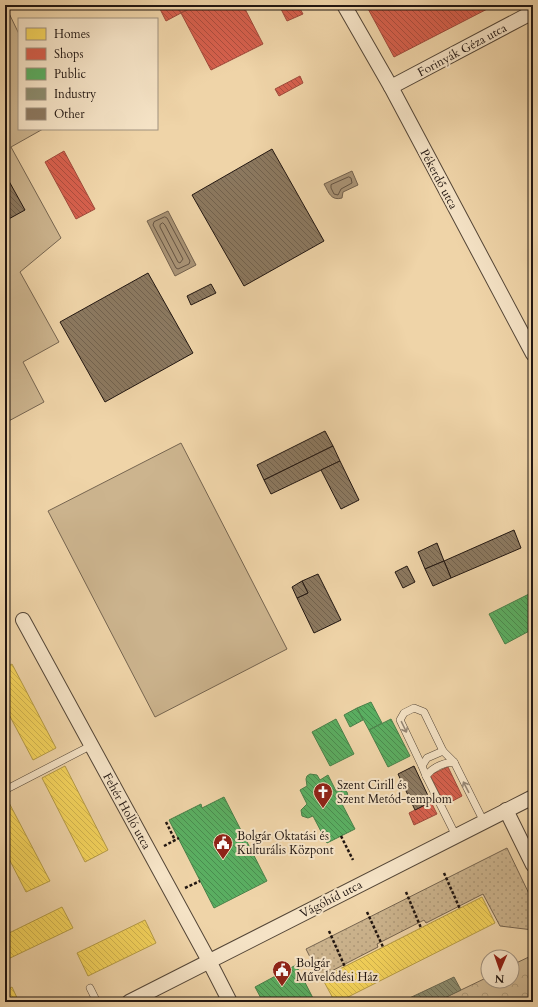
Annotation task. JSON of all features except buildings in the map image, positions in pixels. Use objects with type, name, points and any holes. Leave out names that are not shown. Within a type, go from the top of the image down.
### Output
[{"type":"street","name":"Pékerdő utca","points":[[344,5],[391,87],[533,354]]},
{"type":"street","name":"Forinyák Géza utca","points":[[391,87],[533,12]]},
{"type":"street","name":"Fehér Holló utca","points":[[24,620],[230,1002]]},
{"type":"street","name":"Vágóhíd utca","points":[[129,1002],[533,797]]},
{"type":"street","points":[[506,810],[533,865]]},
{"type":"lane","points":[[456,836],[400,720],[404,713],[414,708],[424,712],[443,751],[454,762],[456,774],[484,822]]},
{"type":"lane","points":[[5,790],[92,745]]},
{"type":"lane","points":[[422,766],[427,758],[443,751]]},
{"type":"lane","points":[[426,776],[431,770],[445,763],[454,762]]},
{"type":"lane","points":[[90,988],[97,1002]]},
{"type":"path","points":[[166,822],[175,840]]},
{"type":"path","points":[[341,836],[352,860]]},
{"type":"path","points":[[164,846],[179,838]]},
{"type":"path","points":[[444,873],[460,909]]},
{"type":"path","points":[[185,889],[200,881]]},
{"type":"path","points":[[406,892],[421,928]]},
{"type":"path","points":[[367,912],[383,947]]},
{"type":"path","points":[[329,931],[345,967]]},
{"type":"green space","points":[[5,5],[18,32],[18,130],[41,130],[11,147],[61,238],[20,272],[59,342],[23,362],[44,402],[5,423]]},
{"type":"green space","points":[[181,443],[287,649],[155,717],[48,511]]},
{"type":"green space","points":[[507,848],[533,902],[533,930],[500,926],[483,894],[426,923],[424,920],[377,944],[378,947],[320,977],[306,949]]},
{"type":"green space","points":[[533,955],[533,1002],[436,1002],[480,981],[480,989],[520,989],[520,961]]},
{"type":"water","points":[[352,171],[358,185],[343,192],[342,198],[338,199],[333,197],[324,184]]},
{"type":"water","points":[[168,211],[196,265],[175,276],[147,221]]},
{"type":"place","name":"Szent Cirill és Szent Metód-templom","points":[[323,809]]},
{"type":"place","name":"Bolgár Oktatási és Kulturális Központ","points":[[223,860]]},
{"type":"place","name":"Bolgár Művelődési Ház","points":[[282,987]]}]
